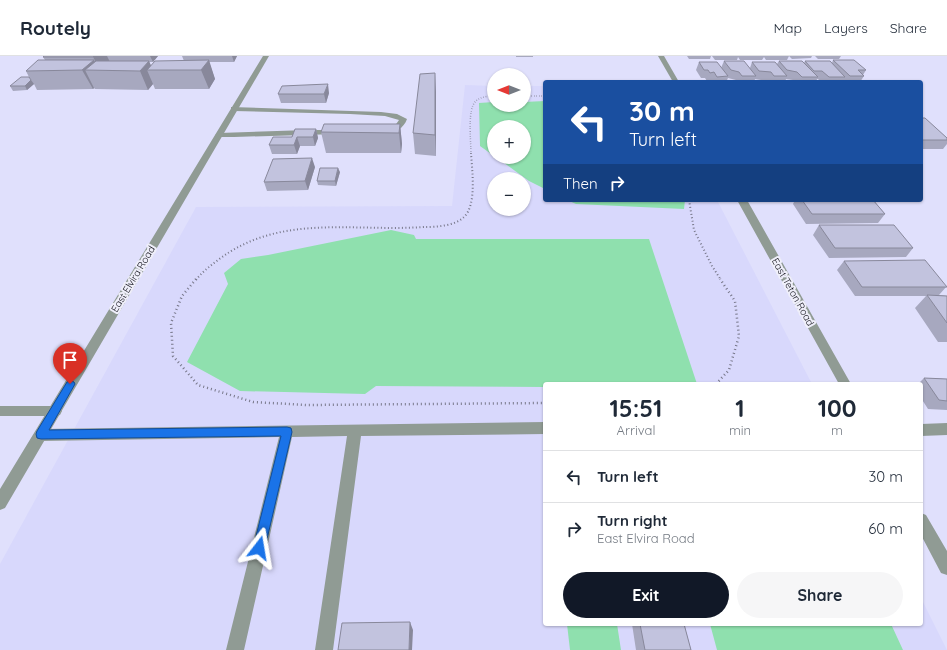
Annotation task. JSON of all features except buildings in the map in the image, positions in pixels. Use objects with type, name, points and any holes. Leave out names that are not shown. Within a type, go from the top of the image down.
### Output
[{"type":"street","name":"East Elvira Road","points":[[0,503],[266,56]]},
{"type":"street","points":[[661,56],[675,80]]},
{"type":"street","points":[[234,109],[257,111],[354,112],[396,115],[403,119],[402,123],[397,129],[379,133]]},
{"type":"street","points":[[219,135],[257,135],[302,131],[344,132]]},
{"type":"street","name":"East Teton Road","points":[[743,202],[844,382]]},
{"type":"street","points":[[0,411],[55,410]]},
{"type":"street","points":[[41,434],[543,428]]},
{"type":"street","points":[[324,650],[355,430]]},
{"type":"street","points":[[923,430],[947,430]]},
{"type":"street","points":[[235,650],[287,432]]},
{"type":"street","points":[[923,524],[947,567]]},
{"type":"path","points":[[487,96],[476,100],[472,107],[472,206],[464,218],[445,226],[415,228],[314,227],[293,229],[265,235],[230,251],[201,273],[182,296],[171,323],[173,356],[198,386],[253,402],[307,405],[543,403]]},
{"type":"path","points":[[531,96],[543,96]]},
{"type":"path","points":[[689,202],[694,230],[712,266],[735,302],[739,336],[729,370],[718,382]]},
{"type":"shaded area","points":[[465,85],[487,86],[487,112],[531,112],[531,86],[543,86],[543,202],[718,202],[811,382],[543,382],[543,626],[923,626],[923,602],[947,650],[0,650],[0,564],[196,207],[452,206]]},
{"type":"green space","points":[[543,101],[543,188],[531,182],[531,172],[517,172],[506,164],[531,164],[531,120],[487,120],[487,151],[480,146],[479,103],[487,102],[487,112],[531,112],[531,102]]},
{"type":"green space","points":[[572,202],[685,202],[684,209],[576,204]]},
{"type":"green space","points":[[391,230],[414,235],[416,239],[649,239],[696,382],[543,382],[543,387],[376,386],[365,394],[240,391],[187,362],[228,284],[224,273],[241,259]]},
{"type":"green space","points":[[567,626],[617,626],[621,650],[570,650]]},
{"type":"green space","points":[[711,626],[892,626],[903,650],[717,650]]},
{"type":"route","points":[[70,384],[41,434],[287,432],[259,548]]}]
